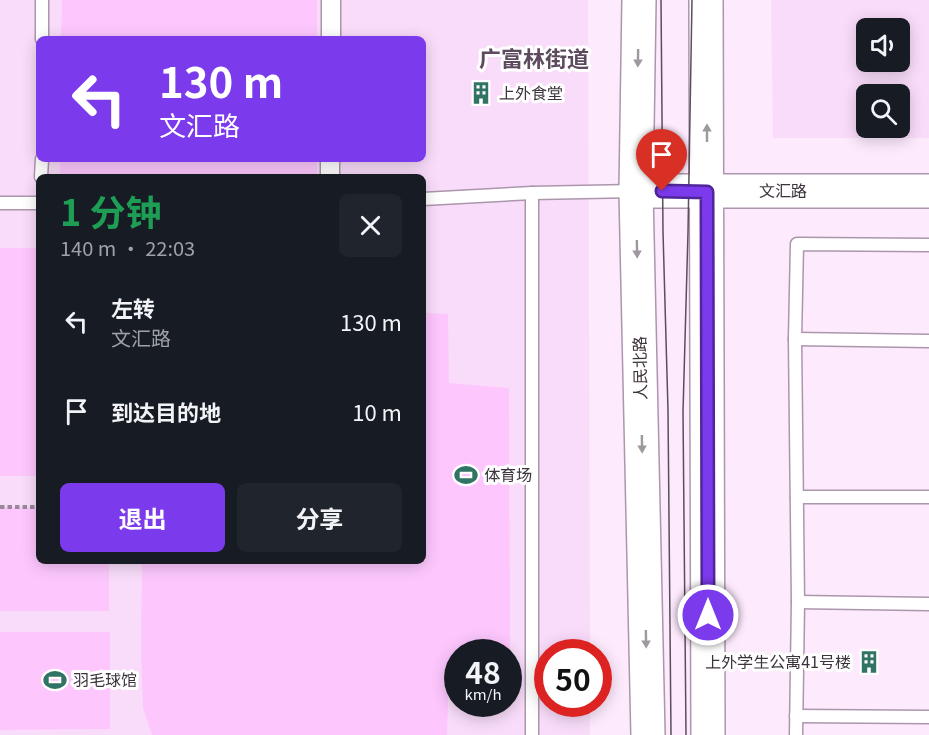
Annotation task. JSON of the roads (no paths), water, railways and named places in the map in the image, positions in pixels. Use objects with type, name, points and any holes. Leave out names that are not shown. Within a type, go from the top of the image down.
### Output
[{"type":"main road","name":"人民北路","points":[[639,0],[636,191],[648,735]]},
{"type":"main road","points":[[706,0],[708,735]]},
{"type":"main road","name":"文汇路","points":[[636,191],[929,191]]},
{"type":"street","points":[[331,0],[331,36]]},
{"type":"lane","points":[[42,0],[42,36]]},
{"type":"lane","points":[[426,199],[636,191]]},
{"type":"lane","points":[[532,194],[532,735]]},
{"type":"lane","points":[[0,203],[36,203]]},
{"type":"lane","points":[[796,735],[798,602],[795,339],[797,244],[929,245]]},
{"type":"lane","points":[[795,339],[929,341]]},
{"type":"lane","points":[[797,497],[929,497]]},
{"type":"lane","points":[[798,602],[929,604]]},
{"type":"lane","points":[[796,716],[929,717]]},
{"type":"tram line","points":[[661,0],[671,735]]},
{"type":"tram line","points":[[686,735],[683,412],[692,0]]},
{"type":"place","name":"上外食堂","points":[[481,93]]},
{"type":"place","name":"体育场","points":[[466,475]]},
{"type":"place","name":"上外学生公寓41号楼","points":[[869,662]]},
{"type":"place","name":"羽毛球馆","points":[[55,680]]},
{"type":"district","name":"广富林街道","points":[[534,59]]}]
